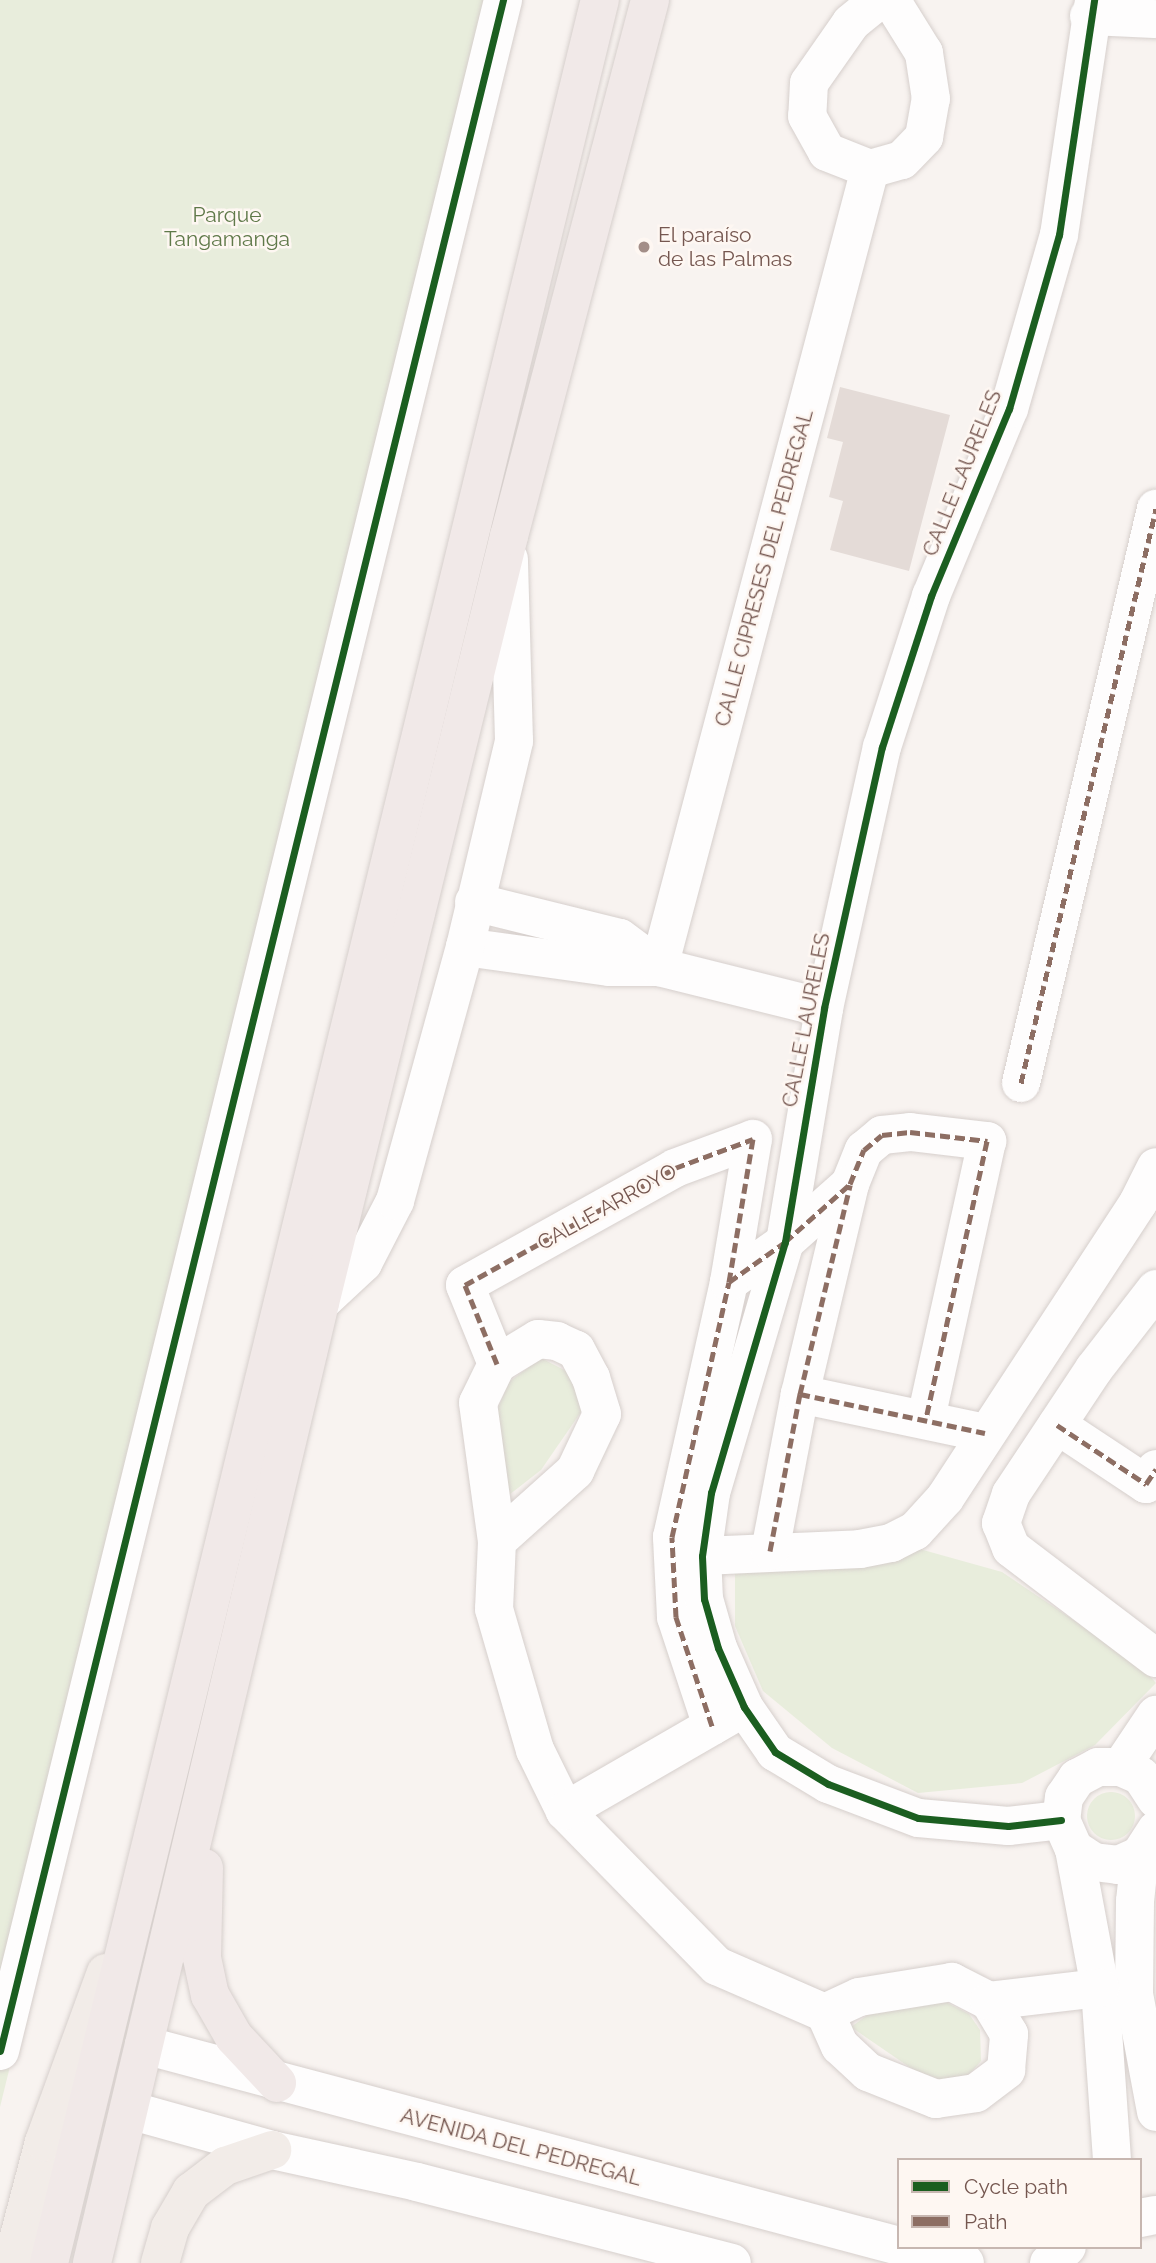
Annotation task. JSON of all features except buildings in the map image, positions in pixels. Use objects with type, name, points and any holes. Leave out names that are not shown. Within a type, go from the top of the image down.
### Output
[{"type":"highway","points":[[49,2263],[154,1843],[600,0]]},
{"type":"highway","points":[[92,2263],[320,1303],[509,536],[650,0]]},
{"type":"highway","points":[[212,1758],[202,1958],[218,2015],[276,2083]]},
{"type":"main road","points":[[12,2263],[44,2142],[154,1843]]},
{"type":"main road","points":[[160,2263],[170,2228],[191,2192],[225,2166],[272,2150]]},
{"type":"street","points":[[0,2051],[503,0]]},
{"type":"street","points":[[879,0],[852,23],[809,83],[807,116],[827,152],[870,169],[902,160],[924,137],[931,99],[924,53],[891,0]]},
{"type":"street","points":[[1091,8],[1156,19]]},
{"type":"street","name":"CALLE LAURELES","points":[[1068,1835],[1008,1826],[918,1818],[828,1784],[775,1752],[728,1716],[704,1599],[687,1547],[711,1493],[785,1242],[824,1008],[881,747],[931,596],[1009,409],[1059,235],[1091,8]]},
{"type":"street","name":"CALLE CIPRESES DEL PEDREGAL","points":[[659,967],[870,169]]},
{"type":"street","points":[[1020,1083],[1156,509]]},
{"type":"street","points":[[320,1303],[363,1263],[395,1201],[465,947],[514,741],[509,536]]},
{"type":"street","points":[[474,902],[621,939],[659,967]]},
{"type":"street","points":[[465,947],[609,967],[659,967],[824,1008]]},
{"type":"street","points":[[770,1551],[800,1394],[850,1184],[864,1150],[882,1135],[902,1132],[987,1141],[926,1418]]},
{"type":"street","name":"CALLE ARROYO","points":[[497,1364],[465,1285],[675,1168],[753,1139],[729,1282]]},
{"type":"street","points":[[850,1184],[785,1242],[729,1282],[687,1547],[770,1551],[860,1549],[891,1544],[915,1531],[945,1498],[985,1433],[1139,1203],[1156,1167]]},
{"type":"street","points":[[1156,1289],[1057,1425],[1011,1494],[1001,1523],[1011,1548],[1156,1658]]},
{"type":"street","points":[[497,1541],[575,1471],[602,1414],[591,1378],[576,1350],[538,1339],[497,1364],[478,1403],[497,1541],[494,1609],[535,1750],[565,1811],[717,1966],[825,2013],[840,2046],[868,2072],[936,2099],[976,2092],[1006,2070],[1009,2034],[989,2001],[952,1982],[859,1997],[825,2013]]},
{"type":"street","points":[[800,1394],[926,1418],[985,1433]]},
{"type":"street","points":[[1057,1425],[1146,1484],[1156,1469]]},
{"type":"street","points":[[1121,1767],[1156,1715]]},
{"type":"street","points":[[565,1811],[728,1716]]},
{"type":"street","points":[[1156,1799],[1141,1776],[1121,1767],[1098,1767],[1077,1778],[1064,1797],[1068,1835],[1100,1988],[1156,2112]]},
{"type":"street","points":[[1068,1835],[1094,1863],[1118,1864],[1148,1843]]},
{"type":"street","points":[[1112,2158],[1133,1947],[1148,1843]]},
{"type":"street","points":[[989,2001],[1100,1988]]},
{"type":"street","name":"AVENIDA DEL PEDREGAL","points":[[144,2045],[276,2083],[897,2245]]},
{"type":"street","points":[[129,2110],[272,2150],[418,2182],[603,2233],[732,2263]]},
{"type":"street","points":[[418,2182],[432,2124]]},
{"type":"street","points":[[603,2233],[634,2263]]},
{"type":"street","points":[[912,2249],[965,2263]]},
{"type":"street","points":[[1049,2263],[1064,2249]]},
{"type":"green space","name":"Parque Tangamanga","points":[[0,0],[518,0],[0,2107]]},
{"type":"green space","points":[[541,1358],[568,1372],[583,1409],[541,1470],[504,1499],[498,1408],[509,1382]]},
{"type":"green space","points":[[916,1548],[1002,1572],[1139,1664],[1156,1683],[1095,1745],[1022,1783],[918,1793],[832,1748],[763,1691],[735,1626],[735,1561]]},
{"type":"green space","points":[[1111,1792],[1128,1799],[1135,1816],[1128,1833],[1111,1840],[1094,1833],[1087,1816],[1094,1799]]},
{"type":"green space","points":[[938,1998],[969,2014],[980,2030],[981,2061],[959,2086],[918,2073],[851,2027],[873,2011]]},
{"type":"marked path","points":[[1021,1083],[1156,509]]},
{"type":"marked path","points":[[729,1282],[785,1242],[850,1184],[864,1150],[882,1135],[910,1132],[987,1141],[926,1418]]},
{"type":"marked path","points":[[497,1364],[465,1285],[675,1168],[753,1139]]},
{"type":"marked path","points":[[712,1726],[676,1617],[672,1537],[729,1282],[753,1139]]},
{"type":"marked path","points":[[770,1551],[800,1394],[850,1185]]},
{"type":"marked path","points":[[800,1394],[985,1433]]},
{"type":"marked path","points":[[1057,1425],[1146,1484],[1156,1469]]},
{"type":"cycle path","points":[[0,2051],[503,0]]},
{"type":"cycle path","points":[[1061,1820],[1008,1826],[918,1818],[828,1784],[775,1752],[744,1707],[718,1648],[704,1599],[702,1556],[711,1493],[785,1242],[824,1008],[882,747],[931,596],[1009,409],[1059,235],[1094,0]]},
{"type":"place","name":"El paraíso de las Palmas","points":[[644,247]]}]
